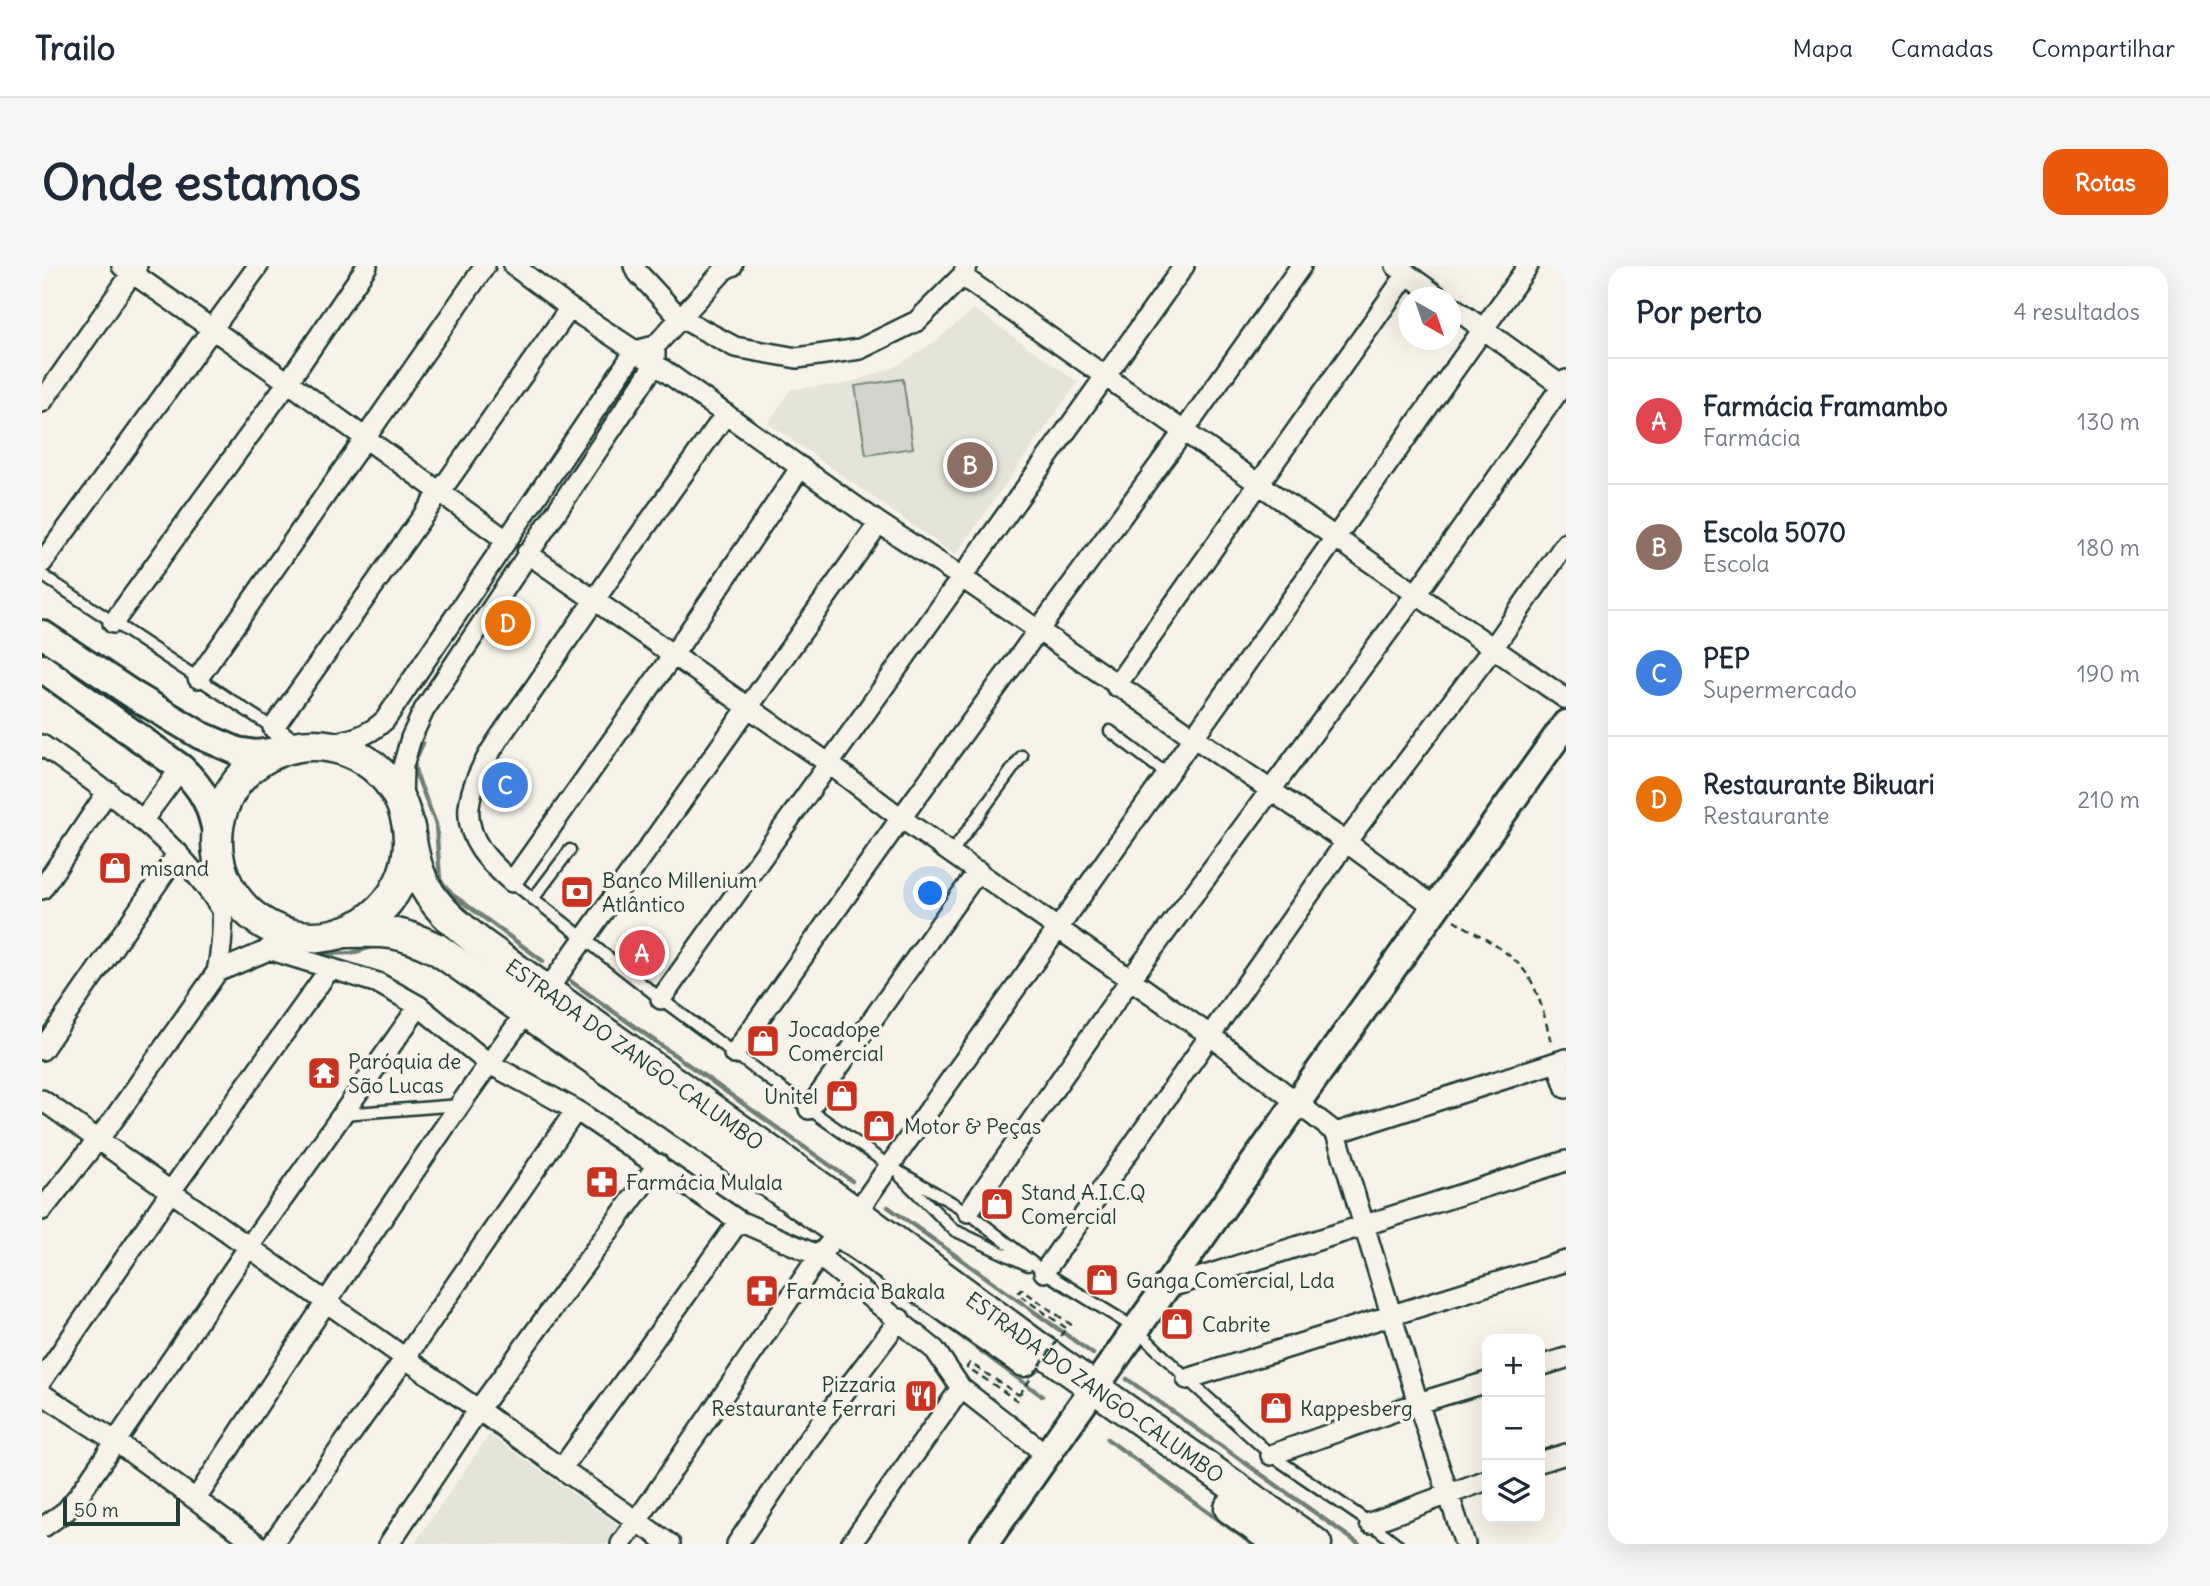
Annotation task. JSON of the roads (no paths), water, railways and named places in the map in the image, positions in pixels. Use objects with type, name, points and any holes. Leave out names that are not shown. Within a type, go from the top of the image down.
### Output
[{"type":"main road","points":[[291,743],[342,750],[365,759],[387,778],[405,814],[409,852],[404,874],[394,893],[380,910],[362,923],[342,932],[311,937],[286,933],[262,923],[243,907],[228,886],[218,849],[222,809],[235,785],[254,765],[291,743]]},
{"type":"main road","name":"ESTRADA DO ZANGO-CALUMBO","points":[[405,814],[419,876],[440,909],[481,944],[537,1002]]},
{"type":"main road","name":"ESTRADA DO ZANGO-CALUMBO","points":[[342,932],[401,933],[537,1002],[1089,1395],[1316,1544]]},
{"type":"main road","name":"ESTRADA DO ZANGO-CALUMBO","points":[[1089,1395],[1280,1544]]},
{"type":"street","points":[[42,563],[258,266]]},
{"type":"street","points":[[113,623],[288,382],[367,266]]},
{"type":"street","points":[[198,678],[485,266]]},
{"type":"street","points":[[514,266],[570,308],[635,351],[655,355],[726,414],[879,523],[1346,842],[1435,907]]},
{"type":"street","points":[[634,266],[638,274],[679,317],[735,347],[797,358],[860,349],[917,320],[965,271],[1105,375],[1566,699]]},
{"type":"street","name":"ESTRADA DO ZANGO-CALUMBO","points":[[405,814],[402,766],[424,710],[679,317],[725,269],[732,266]]},
{"type":"street","points":[[661,999],[1184,266]]},
{"type":"street","points":[[734,1054],[901,818],[1301,266]]},
{"type":"street","points":[[621,1544],[819,1256],[891,1167],[1528,266]]},
{"type":"street","points":[[42,402],[130,268],[506,540]]},
{"type":"street","points":[[1116,686],[1260,484],[1402,270],[1425,287]]},
{"type":"street","points":[[291,743],[439,492],[570,308]]},
{"type":"street","points":[[968,1212],[1130,980],[1416,594],[1565,385],[1461,312]]},
{"type":"street","points":[[42,635],[200,735],[237,751],[256,754],[291,743],[346,741],[372,732],[401,698],[635,351]]},
{"type":"street","points":[[726,414],[594,600],[479,771],[469,809],[471,829],[478,848],[493,866],[512,882],[673,655],[801,467]]},
{"type":"street","points":[[196,1499],[488,1063],[584,939],[879,523]]},
{"type":"street","points":[[1044,1272],[1346,842],[1493,648],[1566,543]]},
{"type":"street","points":[[527,553],[1059,927],[1211,1036],[1336,1133],[1418,1403],[1465,1544]]},
{"type":"street","points":[[42,668],[181,768],[196,782],[207,798],[218,849],[224,913],[223,945],[217,972],[99,1139],[42,1210]]},
{"type":"street","points":[[985,1544],[1135,1328],[1566,724]]},
{"type":"street","points":[[42,746],[108,791],[178,853],[202,880],[224,913]]},
{"type":"street","points":[[142,821],[181,768]]},
{"type":"street","points":[[42,889],[108,791]]},
{"type":"street","points":[[42,1049],[178,853]]},
{"type":"street","points":[[809,1109],[978,871]]},
{"type":"street","points":[[217,972],[292,940],[311,937]]},
{"type":"street","points":[[268,949],[378,983],[419,1006],[488,1063],[576,1110],[739,1221],[819,1256],[935,1350],[961,1388],[1047,1455]]},
{"type":"street","points":[[42,1380],[171,1191],[330,970]]},
{"type":"street","points":[[42,1528],[66,1511],[79,1495],[248,1248],[419,1006]]},
{"type":"street","points":[[1336,1133],[1562,1061],[1566,1088]]},
{"type":"street","points":[[42,1100],[670,1544]]},
{"type":"street","points":[[272,1544],[406,1357],[576,1110]]},
{"type":"street","points":[[1164,1289],[1566,1161]]},
{"type":"street","points":[[389,1544],[478,1410],[658,1164]]},
{"type":"street","points":[[562,1468],[739,1221]]},
{"type":"street","points":[[1187,1379],[1566,1261]]},
{"type":"street","points":[[737,1544],[805,1444],[900,1319]]},
{"type":"street","points":[[1545,1365],[1566,1359]]},
{"type":"street","points":[[1271,1455],[1482,1384]]},
{"type":"street","points":[[851,1544],[961,1388]]},
{"type":"street","points":[[42,1394],[115,1441],[257,1544]]},
{"type":"street","points":[[1545,1460],[1566,1454]]},
{"type":"street","points":[[1370,1522],[1482,1482]]},
{"type":"lane","points":[[42,575],[291,743]]},
{"type":"lane","points":[[1110,731],[1168,775]]},
{"type":"lane","points":[[951,853],[1022,756]]},
{"type":"lane","points":[[533,899],[570,849]]},
{"type":"lane","points":[[512,882],[661,999],[809,1109],[891,1167],[968,1212],[1044,1272]]},
{"type":"lane","points":[[342,1114],[460,1105]]},
{"type":"lane","points":[[891,1167],[954,1230],[1044,1272],[1135,1328],[1271,1455],[1370,1522],[1397,1544]]},
{"type":"waterway","points":[[423,743],[414,763],[436,824],[440,880],[453,895],[543,961]]},
{"type":"waterway","points":[[315,954],[352,953],[378,945]]},
{"type":"waterway","points":[[569,980],[852,1181]]},
{"type":"waterway","points":[[888,1207],[1093,1354]]},
{"type":"waterway","points":[[917,1304],[1042,1396]]},
{"type":"waterway","points":[[1127,1379],[1359,1544]]},
{"type":"waterway","points":[[1107,1439],[1252,1544]]},
{"type":"place","name":"Escola 5070","points":[[970,465]]},
{"type":"place","name":"Restaurante Bikuari","points":[[508,623]]},
{"type":"place","name":"PEP","points":[[505,785]]},
{"type":"place","name":"misand","points":[[115,868]]},
{"type":"place","name":"Banco Millenium Atlântico","points":[[577,892]]},
{"type":"place","name":"Farmácia Framambo","points":[[642,953]]},
{"type":"place","name":"Jocadope Comercial","points":[[763,1041]]},
{"type":"place","name":"Paróquia de São Lucas","points":[[324,1073]]},
{"type":"place","name":"Unitel","points":[[842,1096]]},
{"type":"place","name":"Motor & Peças","points":[[879,1126]]},
{"type":"place","name":"Farmácia Mulala","points":[[602,1182]]},
{"type":"place","name":"Stand A.I.C.Q Comercial","points":[[997,1204]]},
{"type":"place","name":"Ganga Comercial, Lda","points":[[1102,1280]]},
{"type":"place","name":"Farmácia Bakala","points":[[762,1291]]},
{"type":"place","name":"Cabrite","points":[[1177,1324]]},
{"type":"place","name":"Pizzaria Restaurante Ferrari","points":[[921,1396]]},
{"type":"place","name":"Kappesberg","points":[[1276,1408]]}]
